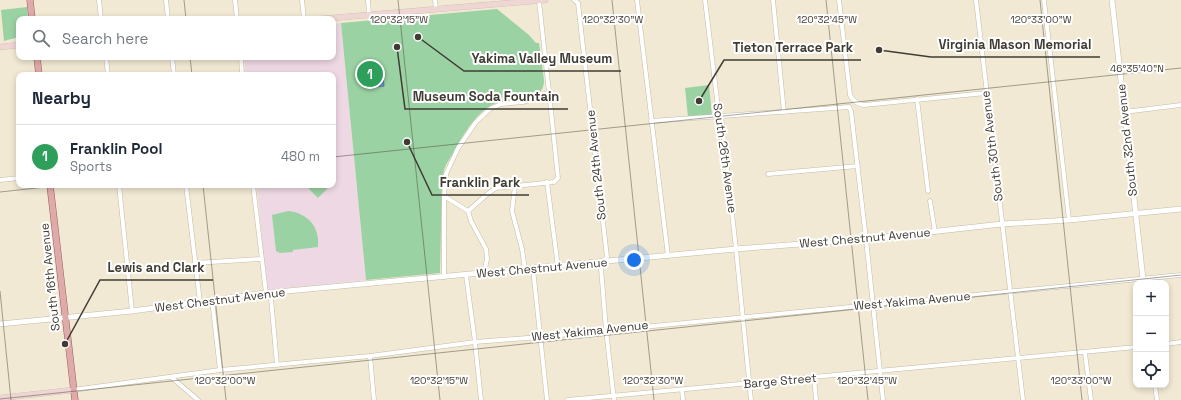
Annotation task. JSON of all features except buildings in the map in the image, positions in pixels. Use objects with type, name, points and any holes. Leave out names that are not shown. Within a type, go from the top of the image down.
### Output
[{"type":"main road","points":[[30,0],[32,16]]},
{"type":"main road","points":[[336,18],[545,0]]},
{"type":"main road","points":[[0,47],[16,45]]},
{"type":"main road","points":[[37,60],[39,72]]},
{"type":"main road","name":"South 16th Avenue","points":[[50,188],[74,400]]},
{"type":"main road","name":"West Yakima Avenue","points":[[0,398],[73,390]]},
{"type":"street","points":[[99,0],[102,16]]},
{"type":"street","points":[[166,0],[168,16]]},
{"type":"street","points":[[235,0],[237,16]]},
{"type":"street","points":[[302,0],[304,16]]},
{"type":"street","points":[[368,0],[369,15]]},
{"type":"street","points":[[435,0],[436,9]]},
{"type":"street","points":[[468,211],[480,202],[488,193],[496,188],[556,181],[558,178],[550,92],[538,0]]},
{"type":"street","name":"South 24th Avenue","points":[[574,0],[578,3],[607,257],[602,263],[601,268],[614,398]]},
{"type":"street","points":[[637,0],[668,256]]},
{"type":"street","name":"South 26th Avenue","points":[[706,0],[718,116],[722,123],[751,400]]},
{"type":"street","points":[[773,0],[784,112]]},
{"type":"street","points":[[839,0],[850,95],[854,102],[864,105],[986,93]]},
{"type":"street","name":"South 30th Avenue","points":[[976,0],[1023,400]]},
{"type":"street","points":[[1044,0],[1069,220]]},
{"type":"street","name":"South 32nd Avenue","points":[[1112,0],[1144,280]]},
{"type":"street","points":[[106,60],[108,72]]},
{"type":"street","points":[[172,60],[174,72]]},
{"type":"street","points":[[241,60],[242,72]]},
{"type":"street","points":[[444,277],[444,196],[446,174],[458,148],[476,122],[490,109],[501,104],[523,102],[550,92]]},
{"type":"street","points":[[917,100],[928,191]]},
{"type":"street","points":[[1124,112],[1181,105]]},
{"type":"street","points":[[651,121],[849,107],[851,111],[858,166],[883,400]]},
{"type":"street","points":[[768,174],[858,166]]},
{"type":"street","points":[[0,180],[16,178]]},
{"type":"street","points":[[547,182],[558,267]]},
{"type":"street","points":[[515,186],[512,211],[522,249],[525,270]]},
{"type":"street","points":[[119,188],[132,311]]},
{"type":"street","points":[[186,188],[200,302]]},
{"type":"street","points":[[253,188],[266,293],[271,298],[277,365]]},
{"type":"street","points":[[444,196],[468,211],[471,222],[486,249],[487,259],[484,273]]},
{"type":"street","points":[[930,202],[935,232]]},
{"type":"street","name":"West Chestnut Avenue","points":[[0,324],[132,311],[266,293],[602,263],[736,249],[866,239],[1002,224],[1069,220],[1181,209]]},
{"type":"street","points":[[195,263],[261,259]]},
{"type":"street","points":[[534,269],[547,400]]},
{"type":"street","points":[[466,275],[481,400]]},
{"type":"street","name":"West Yakima Avenue","points":[[1150,280],[1181,275]]},
{"type":"street","name":"West Yakima Avenue","points":[[73,390],[220,370],[370,356],[475,342],[873,304],[1133,282]]},
{"type":"street","points":[[212,300],[220,370]]},
{"type":"street","points":[[1169,344],[1181,342]]},
{"type":"street","name":"Barge Street","points":[[567,400],[614,398],[682,390],[1133,347]]},
{"type":"street","points":[[1085,353],[1091,400]]},
{"type":"street","points":[[370,356],[374,400]]},
{"type":"street","points":[[171,377],[198,400]]},
{"type":"street","points":[[814,378],[816,400]]},
{"type":"street","points":[[1155,388],[1157,400]]},
{"type":"street","points":[[682,390],[683,400]]},
{"type":"shaded area","points":[[341,23],[366,280],[267,290],[257,188],[336,188],[336,72],[246,72],[244,60],[336,60],[336,24]]},
{"type":"green space","points":[[27,7],[28,16],[16,16],[16,38],[4,41],[1,10]]},
{"type":"green space","points":[[497,9],[529,35],[536,43],[539,43],[544,80],[543,88],[533,97],[503,101],[487,108],[473,121],[446,165],[442,182],[440,273],[366,280],[341,23]]},
{"type":"green space","points":[[709,85],[712,115],[688,117],[685,88]]},
{"type":"green space","points":[[308,188],[328,188],[318,198]]},
{"type":"green space","points":[[288,211],[295,212],[307,218],[311,222],[317,233],[318,247],[293,250],[293,252],[280,253],[276,251],[272,215]]},
{"type":"water","points":[[382,68],[384,86],[375,87],[374,79],[359,80],[358,70]]},
{"type":"place","name":"Yakima Valley Museum","points":[[418,37]]},
{"type":"place","name":"Museum Soda Fountain","points":[[397,47]]},
{"type":"place","name":"Virginia Mason Memorial","points":[[879,50]]},
{"type":"place","name":"Franklin Pool","points":[[370,74]]},
{"type":"place","name":"Tieton Terrace Park","points":[[699,101]]},
{"type":"place","name":"Franklin Park","points":[[407,142]]},
{"type":"place","name":"Lewis and Clark","points":[[65,344]]}]
